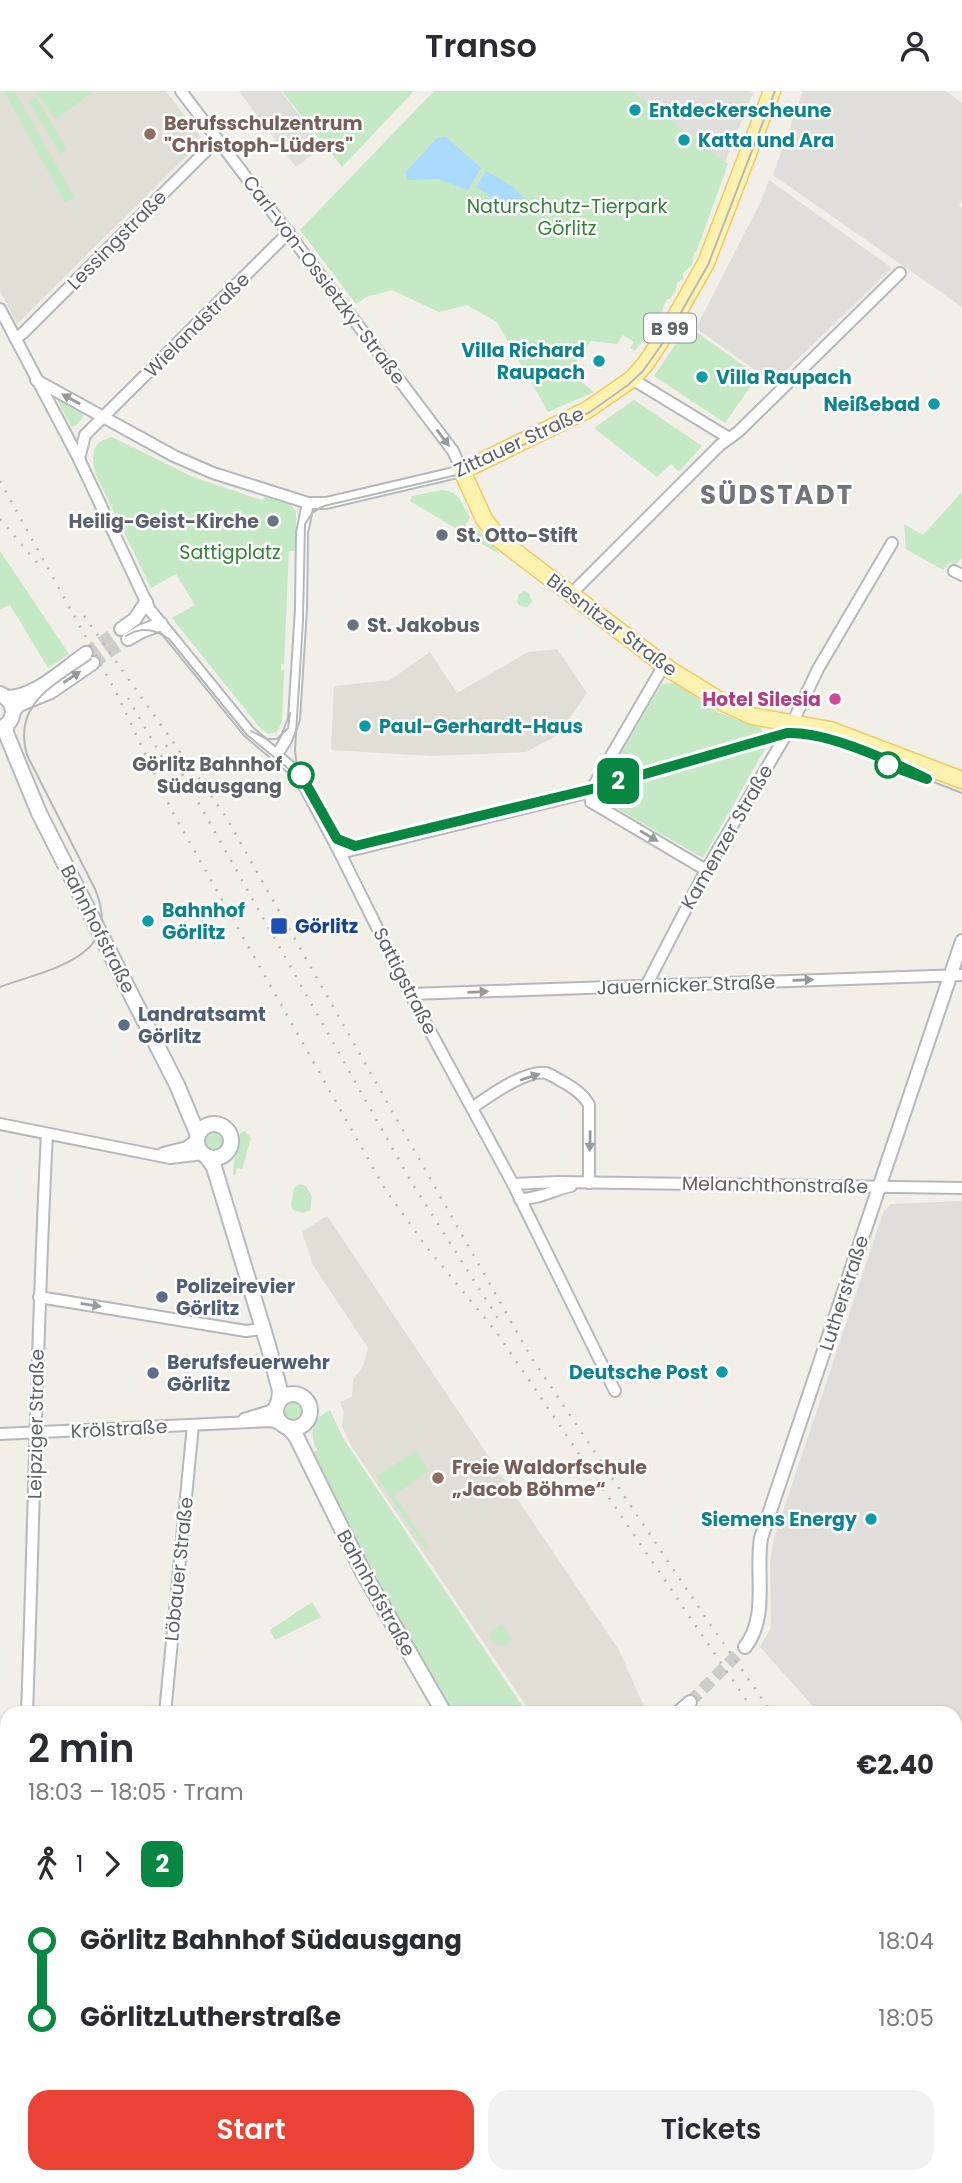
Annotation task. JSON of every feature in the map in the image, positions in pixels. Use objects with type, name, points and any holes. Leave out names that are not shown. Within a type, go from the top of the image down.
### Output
[{"type":"main road","name":"Zittauer Straße","points":[[462,471],[587,410],[632,379],[650,357],[706,263],[772,91]]},
{"type":"main road","name":"Biesnitzer Straße","points":[[462,471],[493,532],[664,665],[738,710],[771,720],[830,730],[962,781]]},
{"type":"main road","points":[[3,696],[11,702],[13,712]]},
{"type":"main road","name":"Bahnhofstraße","points":[[13,712],[11,720],[2,732],[39,813],[177,1085],[198,1137],[198,1147],[214,1167],[268,1345],[280,1391],[278,1403]]},
{"type":"main road","name":"Bahnhofstraße","points":[[177,1085],[196,1110],[213,1124],[223,1127],[230,1135],[231,1145],[224,1161],[227,1209]]},
{"type":"main road","points":[[198,1137],[204,1127],[213,1124]]},
{"type":"main road","points":[[205,1156],[218,1158],[226,1154]]},
{"type":"main road","name":"Bahnhofstraße","points":[[268,1345],[286,1384],[296,1394]]},
{"type":"main road","points":[[296,1394],[304,1398],[310,1407],[309,1417],[304,1425]]},
{"type":"main road","name":"Krölstraße","points":[[278,1403],[287,1395],[296,1394]]},
{"type":"main road","points":[[278,1403],[276,1415],[285,1426]]},
{"type":"main road","name":"Bahnhofstraße","points":[[304,1425],[312,1472]]},
{"type":"main road","name":"Krölstraße","points":[[285,1426],[293,1428],[304,1425]]},
{"type":"main road","name":"Bahnhofstraße","points":[[285,1426],[296,1436],[363,1572],[440,1706]]},
{"type":"street","name":"Carl-von-Ossietzky-Straße","points":[[181,91],[453,451],[462,471]]},
{"type":"street","name":"Lessingstraße","points":[[15,338],[217,140]]},
{"type":"street","name":"Wielandstraße","points":[[105,417],[289,232]]},
{"type":"street","points":[[571,594],[900,273]]},
{"type":"street","name":"Sattigstraße","points":[[0,309],[79,459],[146,602],[249,732],[298,774],[410,994],[513,1184],[615,1391]]},
{"type":"street","points":[[632,379],[729,438]]},
{"type":"street","points":[[36,380],[105,417],[85,435],[79,459]]},
{"type":"street","name":"Zittauer Straße","points":[[105,417],[174,456],[212,473],[308,503],[333,502],[462,471]]},
{"type":"street","points":[[276,756],[286,740],[293,719],[301,609],[302,533],[304,512],[308,503]]},
{"type":"street","name":"Kamenzer Straße","points":[[646,986],[706,870],[793,722],[818,669],[892,543]]},
{"type":"street","points":[[146,602],[124,634],[161,624]]},
{"type":"street","points":[[3,696],[17,697],[29,692],[90,658],[51,692],[19,705],[13,712]]},
{"type":"street","points":[[664,665],[590,792],[591,802],[706,870]]},
{"type":"street","points":[[340,853],[590,792]]},
{"type":"street","name":"Lutherstraße","points":[[745,1647],[758,1622],[758,1554],[761,1538],[878,1187],[956,975],[962,941]]},
{"type":"street","name":"Jauernicker Straße","points":[[410,994],[956,975]]},
{"type":"street","points":[[472,1108],[500,1089],[532,1075],[545,1073],[570,1086],[583,1096],[589,1105],[589,1183]]},
{"type":"street","points":[[0,1124],[174,1159],[205,1156]]},
{"type":"street","name":"Leipziger Straße","points":[[27,1706],[39,1297],[47,1135]]},
{"type":"street","points":[[149,1153],[177,1151],[190,1145],[198,1137]]},
{"type":"street","name":"Melanchthonstraße","points":[[520,1199],[537,1199],[557,1189],[589,1183]]},
{"type":"street","name":"Melanchthonstraße","points":[[513,1184],[962,1188]]},
{"type":"street","points":[[39,1297],[246,1331],[263,1329]]},
{"type":"street","name":"Krölstraße","points":[[238,1422],[270,1411],[278,1403]]},
{"type":"street","name":"Krölstraße","points":[[0,1434],[271,1421],[285,1426]]},
{"type":"street","name":"Löbauer Straße","points":[[166,1706],[193,1425]]},
{"type":"shaded area","points":[[0,91],[166,91],[203,140],[17,324],[0,291]]},
{"type":"shaded area","points":[[239,91],[281,91],[323,147],[296,167]]},
{"type":"shaded area","points":[[632,91],[749,91],[753,93],[725,162]]},
{"type":"shaded area","points":[[803,91],[946,91],[962,103],[962,201],[959,205],[962,208],[962,307],[773,175]]},
{"type":"shaded area","points":[[769,180],[892,268],[773,383],[696,328],[760,203]]},
{"type":"shaded area","name":"St. Jakobus","points":[[557,649],[587,693],[558,735],[526,752],[431,756],[331,750],[334,686],[390,680],[430,652],[457,693],[528,652]]},
{"type":"shaded area","name":"Siemens Energy","points":[[962,1201],[962,1706],[813,1706],[760,1647],[771,1627],[770,1561],[774,1538],[883,1213],[890,1204]]},
{"type":"shaded area","name":"Freie Waldorfschule „Jacob Böhme“","points":[[327,1216],[619,1650],[644,1706],[526,1706],[350,1444],[342,1426],[344,1412],[340,1402],[352,1397],[353,1380],[363,1366],[368,1348],[313,1265],[302,1232]]},
{"type":"green space","points":[[4,91],[15,91],[74,197],[65,202]]},
{"type":"green space","points":[[41,91],[94,91],[56,119],[37,94]]},
{"type":"green space","points":[[282,91],[414,91],[342,167]]},
{"type":"green space","name":"Naturschutz-Tierpark Görlitz","points":[[434,91],[632,91],[728,164],[694,253],[692,265],[683,273],[683,279],[677,283],[670,299],[667,299],[658,320],[635,351],[630,348],[634,342],[623,335],[617,344],[591,341],[569,372],[594,392],[548,412],[497,322],[467,305],[439,312],[392,290],[366,297],[356,304],[300,230]]},
{"type":"green space","points":[[36,97],[67,150],[60,154],[28,101]]},
{"type":"green space","points":[[688,326],[758,376],[725,423],[654,376]]},
{"type":"green space","points":[[57,399],[84,415],[76,426],[71,426]]},
{"type":"green space","points":[[634,400],[702,446],[679,472],[671,464],[657,477],[594,428]]},
{"type":"green space","name":"Sattigplatz","points":[[112,437],[193,477],[255,498],[263,500],[265,497],[291,505],[296,511],[296,551],[289,551],[284,664],[281,664],[281,670],[284,670],[282,722],[277,732],[269,734],[261,729],[172,618],[195,605],[176,574],[151,588],[96,475],[93,456],[96,446]]},
{"type":"green space","points":[[441,490],[456,495],[470,518],[462,532],[410,501],[412,496]]},
{"type":"green space","points":[[962,492],[962,558],[955,565],[950,562],[943,570],[906,549],[904,524],[923,535]]},
{"type":"green space","points":[[473,524],[500,554],[466,535]]},
{"type":"green space","points":[[0,551],[69,654],[48,668],[10,605],[0,609]]},
{"type":"green space","points":[[524,591],[529,593],[532,602],[527,607],[520,606],[517,602],[519,594]]},
{"type":"green space","points":[[676,683],[717,712],[761,728],[765,749],[703,858],[609,804],[604,781],[662,684]]},
{"type":"green space","points":[[214,1130],[222,1133],[225,1141],[222,1149],[214,1152],[206,1149],[203,1141],[206,1133]]},
{"type":"green space","points":[[245,1131],[251,1138],[242,1169],[237,1168],[235,1176],[233,1169],[240,1133]]},
{"type":"green space","points":[[300,1184],[306,1186],[312,1197],[310,1210],[303,1213],[293,1210],[291,1205],[294,1188]]},
{"type":"green space","points":[[293,1400],[301,1403],[304,1411],[301,1419],[293,1422],[285,1419],[282,1411],[285,1403]]},
{"type":"green space","points":[[330,1410],[343,1438],[522,1706],[450,1706],[378,1579],[369,1566],[366,1567],[364,1557],[320,1472],[313,1452],[317,1450],[312,1432],[316,1422]]},
{"type":"green space","points":[[416,1451],[429,1471],[394,1495],[429,1548],[426,1550],[376,1475]]},
{"type":"green space","points":[[312,1602],[321,1617],[275,1640],[270,1630]]},
{"type":"green space","points":[[502,1624],[513,1640],[502,1646],[490,1638],[491,1632]]},
{"type":"water","points":[[446,137],[481,168],[468,190],[438,179],[408,180],[405,173],[437,138]]},
{"type":"water","points":[[486,171],[512,186],[524,198],[510,214],[476,187]]},
{"type":"tunnel","points":[[86,653],[121,629]]},
{"type":"tunnel","points":[[93,663],[128,639]]},
{"type":"tunnel","points":[[690,1702],[745,1647]]},
{"type":"tram line","points":[[775,91],[708,265],[667,337],[643,371],[628,385],[590,412],[476,468],[461,474],[324,506],[313,512],[305,524],[303,621],[295,750],[297,768],[334,835],[343,843],[355,846],[596,788],[787,733],[839,742],[927,779]]},
{"type":"tram line","points":[[126,636],[148,630],[169,639],[247,735],[290,770],[299,782]]},
{"type":"tram line","points":[[0,987],[77,957],[91,946],[100,931],[102,912],[95,889],[27,755],[24,737],[31,709],[40,697],[91,659]]},
{"type":"tram line","points":[[251,731],[267,739],[277,739],[288,728],[290,713]]},
{"type":"tram line","name":"2","points":[[301,775],[337,839],[349,846],[355,846],[596,788],[787,733],[820,737],[927,779],[888,765]]},
{"type":"tram line","points":[[918,776],[962,793]]},
{"type":"railway","points":[[0,481],[116,692],[172,811],[385,1189],[425,1245],[497,1333],[750,1706]]},
{"type":"railway","points":[[0,519],[39,565]]},
{"type":"railway","points":[[84,616],[226,817],[531,1357],[767,1706]]},
{"type":"railway","points":[[128,698],[166,764]]},
{"type":"railway","points":[[166,745],[412,1183],[499,1320]]},
{"type":"place","name":"Entdeckerscheune","points":[[635,110]]},
{"type":"place","name":"Berufsschulzentrum \"Christoph-Lüders\"","points":[[150,134]]},
{"type":"place","name":"Katta und Ara","points":[[684,140]]},
{"type":"place","name":"Villa Richard Raupach","points":[[599,361]]},
{"type":"place","name":"Villa Raupach","points":[[702,377]]},
{"type":"place","name":"Neißebad","points":[[934,404]]},
{"type":"place","name":"Heilig-Geist-Kirche","points":[[273,521]]},
{"type":"place","name":"St. Otto-Stift","points":[[442,535]]},
{"type":"place","name":"St. Jakobus","points":[[353,625]]},
{"type":"place","name":"Hotel Silesia","points":[[835,699]]},
{"type":"place","name":"Paul-Gerhardt-Haus","points":[[365,726]]},
{"type":"place","name":"Görlitz Bahnhof Südausgang","points":[[301,775]]},
{"type":"place","name":"Bahnhof Görlitz","points":[[148,921]]},
{"type":"place","name":"Görlitz","points":[[279,926]]},
{"type":"place","name":"Landratsamt Görlitz","points":[[124,1025]]},
{"type":"place","name":"Polizeirevier Görlitz","points":[[162,1297]]},
{"type":"place","name":"Deutsche Post","points":[[722,1372]]},
{"type":"place","name":"Berufsfeuerwehr Görlitz","points":[[153,1373]]},
{"type":"place","name":"Freie Waldorfschule „Jacob Böhme“","points":[[438,1478]]},
{"type":"place","name":"Siemens Energy","points":[[871,1519]]},
{"type":"district","name":"SÜDSTADT","points":[[777,495]]}]
